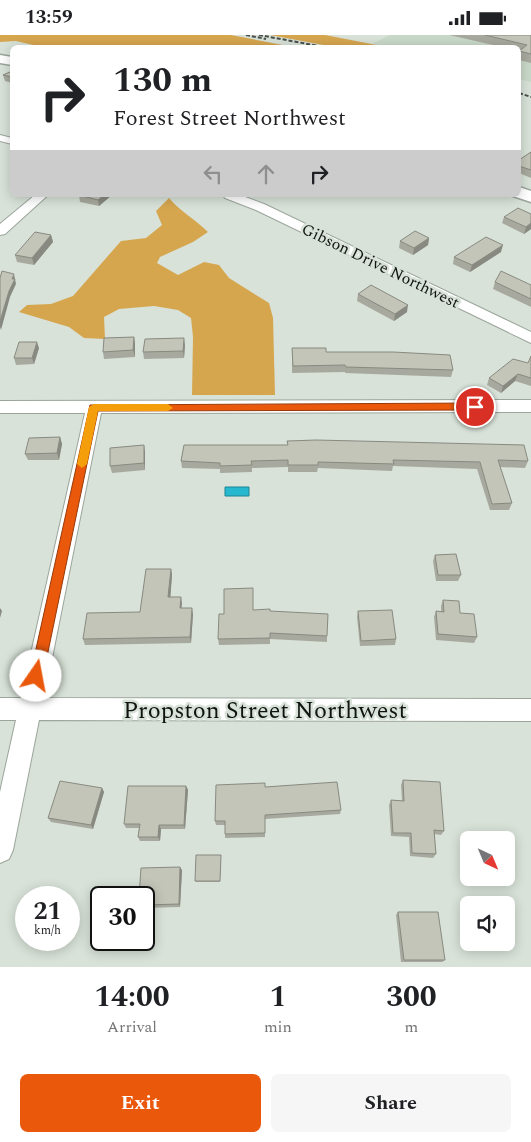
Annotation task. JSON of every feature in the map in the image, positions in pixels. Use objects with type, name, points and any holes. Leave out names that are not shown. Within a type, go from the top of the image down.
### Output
[{"type":"street","points":[[0,231],[40,197]]},
{"type":"street","name":"Gibson Drive Northwest","points":[[234,197],[260,207],[531,338]]},
{"type":"street","points":[[0,407],[531,406]]},
{"type":"street","points":[[0,850],[94,407]]},
{"type":"street","name":"Propston Street Northwest","points":[[0,709],[531,710]]},
{"type":"shaded area","points":[[0,35],[231,35],[283,45],[33,45],[16,41],[0,42]]},
{"type":"shaded area","points":[[270,35],[325,35],[377,45],[323,45]]},
{"type":"shaded area","points":[[390,35],[531,35],[531,82],[521,80],[521,45],[372,44]]},
{"type":"shaded area","points":[[169,198],[208,232],[193,242],[160,257],[157,263],[178,275],[204,262],[219,265],[229,278],[269,303],[273,318],[275,395],[192,395],[193,337],[191,318],[178,310],[154,306],[119,309],[104,317],[105,339],[84,338],[69,327],[19,312],[27,305],[51,304],[73,296],[121,241],[146,238],[162,225],[156,211]]},
{"type":"water","points":[[225,487],[249,487],[249,496],[225,496]]},
{"type":"building","points":[[485,35],[531,35],[531,54],[521,52],[527,45]]},
{"type":"building","points":[[10,72],[10,77],[3,75]]},
{"type":"building","points":[[531,152],[531,170],[521,167],[521,159]]},
{"type":"building","points":[[87,197],[102,197],[98,200]]},
{"type":"building","points":[[518,208],[531,214],[531,223],[526,227],[504,217]]},
{"type":"building","points":[[415,231],[429,238],[414,248],[400,241]]},
{"type":"building","points":[[35,232],[51,235],[32,258],[15,255]]},
{"type":"building","points":[[486,237],[503,245],[472,265],[454,257]]},
{"type":"building","points":[[2,271],[14,274],[12,279],[15,279],[9,291],[0,321],[0,278]]},
{"type":"building","points":[[501,271],[531,285],[531,299],[495,282]]},
{"type":"building","points":[[371,285],[408,305],[395,314],[358,294]]},
{"type":"building","points":[[134,337],[133,350],[103,352],[104,338]]},
{"type":"building","points":[[184,338],[183,351],[143,352],[145,339]]},
{"type":"building","points":[[19,342],[37,342],[32,358],[14,358]]},
{"type":"building","points":[[292,348],[326,348],[326,352],[393,352],[450,355],[453,370],[346,367],[345,365],[293,366]]},
{"type":"building","points":[[531,356],[531,378],[518,374],[503,386],[489,378],[513,359],[528,363]]},
{"type":"building","points":[[60,437],[57,453],[25,454],[29,438]]},
{"type":"building","points":[[287,441],[524,445],[528,461],[498,460],[512,503],[492,504],[480,462],[393,460],[394,464],[318,462],[318,465],[288,465],[288,460],[251,461],[252,465],[220,466],[220,463],[181,461],[184,445],[288,445]]},
{"type":"building","points":[[144,445],[144,463],[110,466],[110,448]]},
{"type":"building","points":[[456,554],[461,575],[438,575],[435,555]]},
{"type":"building","points":[[146,569],[171,569],[168,597],[181,597],[180,608],[192,608],[190,637],[83,639],[87,613],[140,612]]},
{"type":"building","points":[[253,588],[253,610],[270,609],[270,611],[328,614],[327,636],[270,633],[270,638],[218,639],[219,614],[224,614],[224,589]]},
{"type":"building","points":[[443,600],[459,601],[460,613],[474,614],[477,637],[438,634],[436,611],[444,612]]},
{"type":"building","points":[[392,610],[396,639],[361,641],[358,611]]},
{"type":"building","points":[[403,780],[440,782],[444,831],[434,830],[436,854],[412,853],[411,833],[393,833],[391,800],[404,801]]},
{"type":"building","points":[[60,781],[102,788],[91,825],[48,818]]},
{"type":"building","points":[[337,782],[341,810],[265,815],[265,833],[225,834],[225,821],[215,821],[216,785],[265,783],[265,787]]},
{"type":"building","points":[[128,786],[186,786],[184,825],[159,825],[158,837],[138,837],[140,824],[124,824]]},
{"type":"building","points":[[196,855],[221,855],[220,881],[195,881]]},
{"type":"building","points":[[180,867],[179,904],[155,905],[155,886],[140,886],[141,868]]},
{"type":"building","points":[[398,912],[438,912],[445,960],[404,960]]},
{"type":"railway","points":[[246,35],[266,39]]},
{"type":"railway","points":[[259,35],[313,45]]},
{"type":"railway","points":[[521,94],[531,97]]},
{"type":"slow traffic","points":[[82,464],[94,407],[168,408]]},
{"type":"route","points":[[36,676],[94,407],[475,407]]}]
